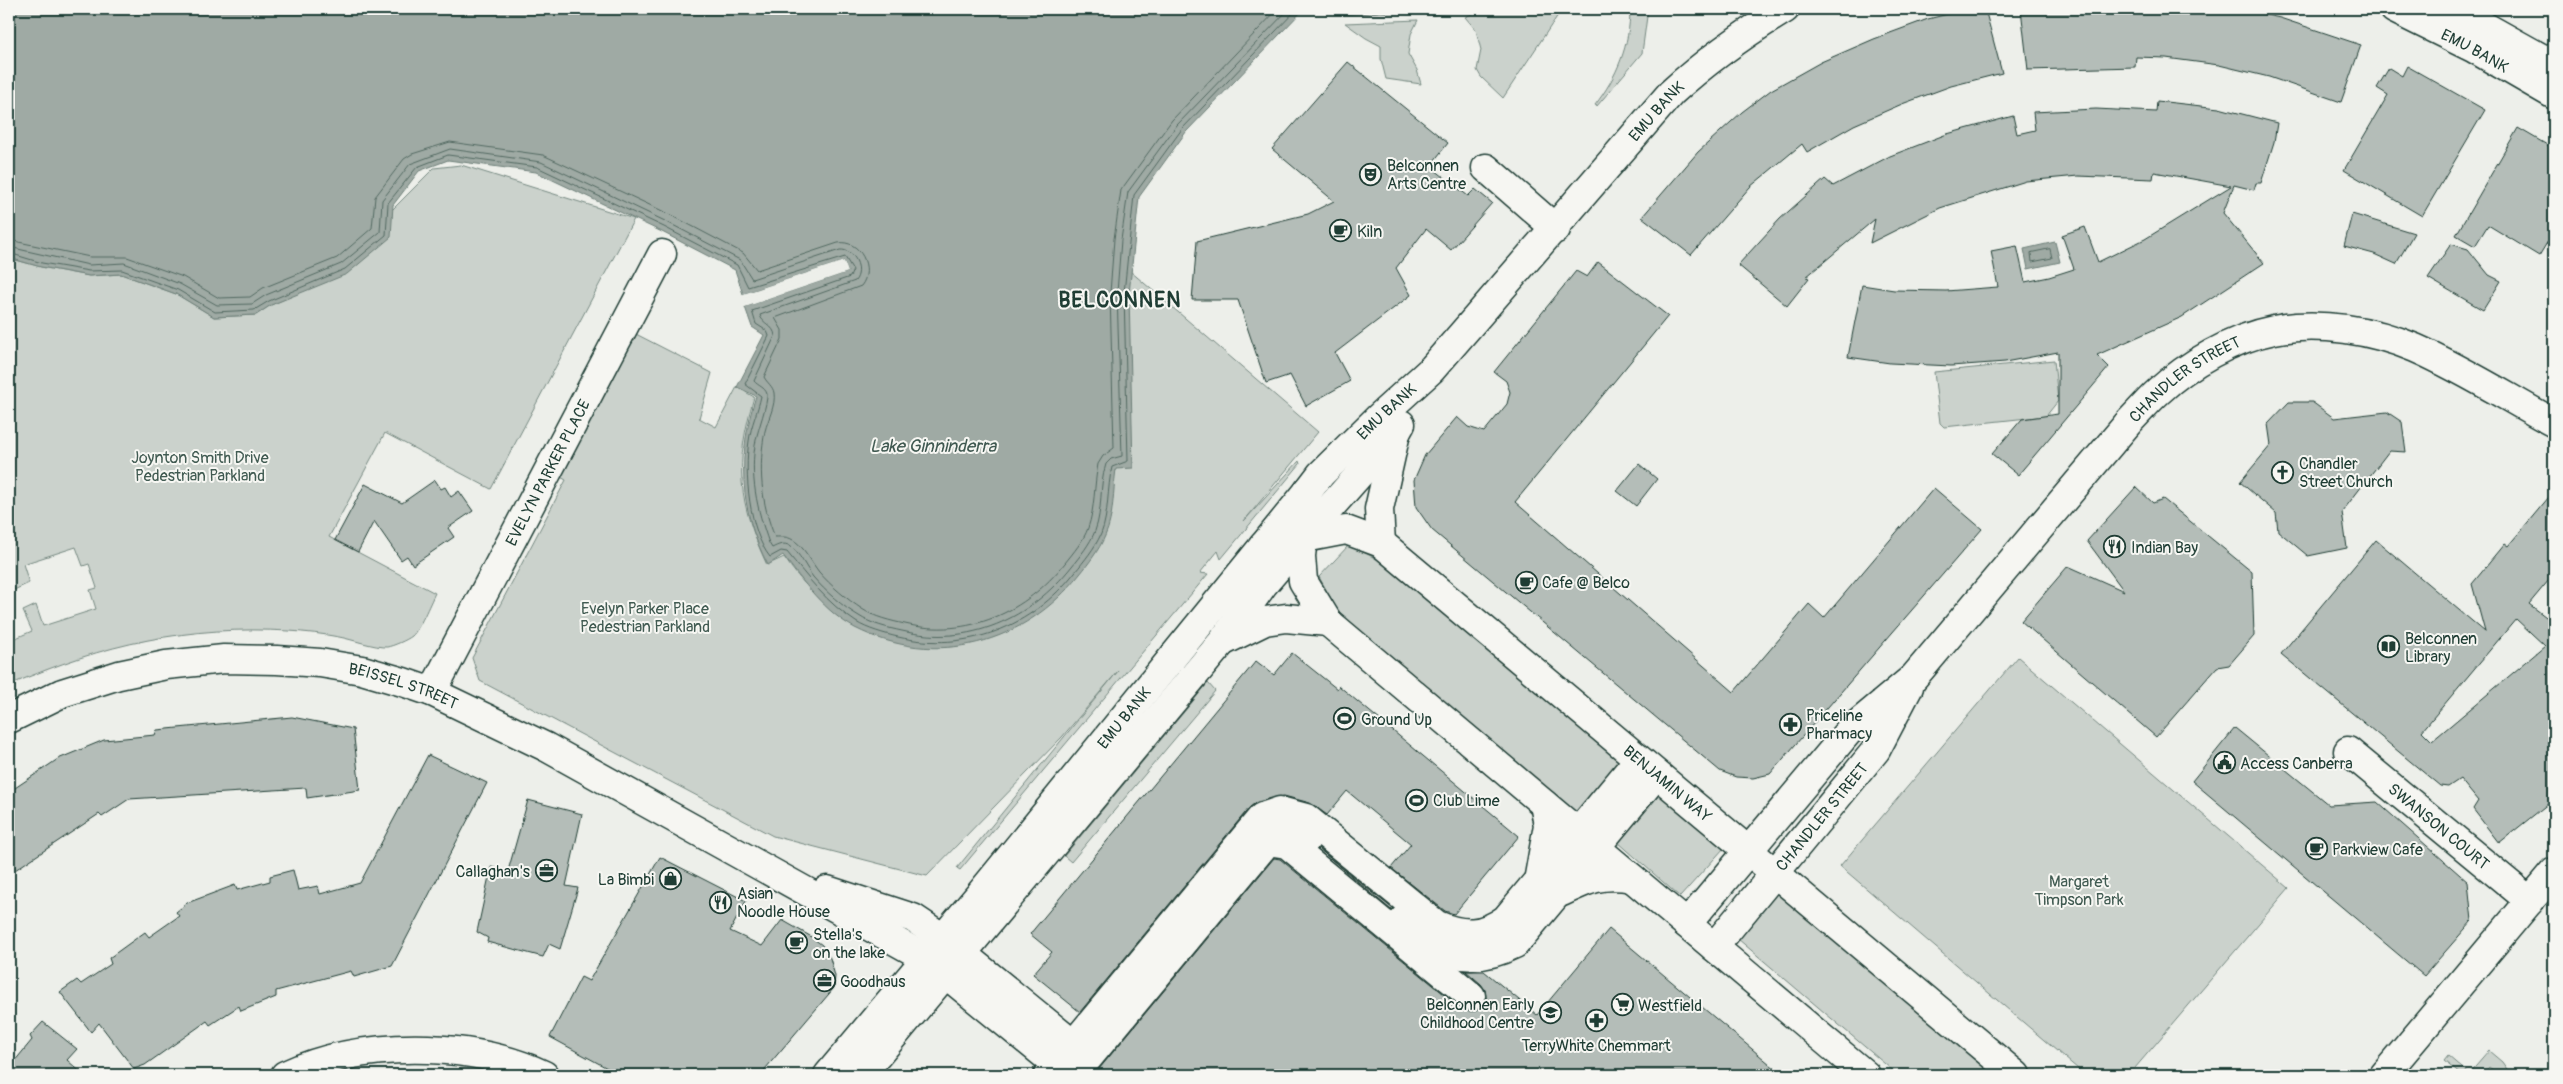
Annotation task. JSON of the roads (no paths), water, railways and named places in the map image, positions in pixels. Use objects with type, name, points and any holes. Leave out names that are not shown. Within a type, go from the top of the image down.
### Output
[{"type":"street","name":"EMU BANK","points":[[861,1075],[936,966],[1308,490],[1364,432],[1431,370],[1556,229],[1671,93],[1701,66],[1740,37],[1785,9]]},
{"type":"street","name":"EMU BANK","points":[[2394,9],[2473,48],[2552,81]]},
{"type":"street","name":"EMU BANK","points":[[2446,9],[2477,22],[2552,81]]},
{"type":"street","points":[[1486,168],[1556,229]]},
{"type":"street","name":"EVELYN PARKER PLACE","points":[[432,692],[662,254]]},
{"type":"street","name":"CHANDLER STREET","points":[[1687,924],[1848,732],[1914,677],[2129,422],[2158,392],[2197,363],[2239,341],[2274,330],[2311,327],[2382,336],[2414,348],[2476,379],[2554,424]]},
{"type":"street","name":"EMU BANK","points":[[953,945],[1222,642],[1263,584],[1396,433],[1431,370]]},
{"type":"street","points":[[1381,543],[1378,509],[1396,433]]},
{"type":"street","points":[[1308,490],[1302,581],[1328,622],[1866,1075]]},
{"type":"street","name":"BENJAMIN WAY","points":[[1263,546],[1346,530],[1381,543],[2016,1075]]},
{"type":"street","points":[[1222,642],[1265,621],[1286,618],[1328,622]]},
{"type":"street","name":"BEISSEL STREET","points":[[9,719],[62,693],[119,675],[166,666],[224,659],[320,663],[362,670],[432,692],[546,747],[936,966],[1076,1061]]},
{"type":"street","name":"CHANDLER STREET","points":[[1714,947],[1876,750],[1914,677]]},
{"type":"street","name":"SWANSON COURT","points":[[2348,751],[2530,901]]},
{"type":"street","points":[[1076,1061],[1262,817],[1280,811],[1306,818],[1437,925],[1454,932],[1471,934],[1495,927],[1547,887],[1647,767]]},
{"type":"street","points":[[1544,804],[1548,825],[1547,887]]},
{"type":"street","points":[[1076,1061],[1090,1031],[1247,844],[1258,839],[1287,844],[1471,996]]},
{"type":"street","name":"BEISSEL STREET","points":[[767,870],[914,918],[953,945],[1076,1061]]},
{"type":"street","points":[[2384,1075],[2554,872]]},
{"type":"street","points":[[1547,887],[1602,875],[1632,878]]},
{"type":"street","name":"EMU BANK","points":[[828,1075],[936,966]]},
{"type":"street","points":[[286,1075],[327,1060],[403,1049],[453,1050],[529,1068],[544,1075]]},
{"type":"water","name":"Lake Ginninderra","points":[[9,9],[1304,9],[1186,132],[1139,197],[1129,294],[1133,468],[1116,469],[1110,520],[1100,546],[1080,574],[1058,598],[1033,618],[1006,633],[977,643],[947,647],[917,647],[886,640],[855,628],[844,621],[815,596],[783,555],[768,565],[758,545],[746,503],[744,461],[746,439],[756,396],[737,387],[764,335],[752,327],[745,307],[848,272],[844,261],[743,294],[735,270],[662,232],[536,172],[448,160],[419,171],[393,205],[391,237],[347,274],[271,305],[256,315],[214,317],[176,294],[121,274],[89,276],[41,267],[9,258]]},
{"type":"water","points":[[1342,9],[1460,9],[1434,15],[1381,12],[1342,15]]},
{"type":"water","points":[[2055,242],[2060,262],[2028,269],[2024,249]]},
{"type":"place","name":"Belconnen Arts Centre","points":[[1371,174]]},
{"type":"place","name":"Kiln","points":[[1341,231]]},
{"type":"place","name":"Chandler Street Church","points":[[2283,472]]},
{"type":"place","name":"Indian Bay","points":[[2115,547]]},
{"type":"place","name":"Cafe @ Belco","points":[[1526,582]]},
{"type":"place","name":"Belconnen Library","points":[[2389,647]]},
{"type":"place","name":"Ground Up","points":[[1345,719]]},
{"type":"place","name":"Priceline Pharmacy","points":[[1790,724]]},
{"type":"place","name":"Access Canberra","points":[[2224,763]]},
{"type":"place","name":"Club Lime","points":[[1417,800]]},
{"type":"place","name":"Parkview Cafe","points":[[2316,849]]},
{"type":"place","name":"Callaghan's","points":[[546,871]]},
{"type":"place","name":"La Bimbi","points":[[670,879]]},
{"type":"place","name":"Asian Noodle House","points":[[721,902]]},
{"type":"place","name":"Stella's on the lake","points":[[797,943]]},
{"type":"place","name":"Goodhaus","points":[[824,981]]},
{"type":"place","name":"Westfield","points":[[1622,1005]]},
{"type":"place","name":"Belconnen Early Childhood Centre","points":[[1550,1013]]},
{"type":"place","name":"TerryWhite Chemmart","points":[[1596,1021]]},
{"type":"district","name":"BELCONNEN","points":[[1120,300]]},
{"type":"park label","name":"Joynton Smith Drive Pedestrian Parkland","points":[[200,466]]},
{"type":"park label","name":"Evelyn Parker Place Pedestrian Parkland","points":[[645,617]]},
{"type":"park label","name":"Margaret Timpson Park","points":[[2079,890]]}]
